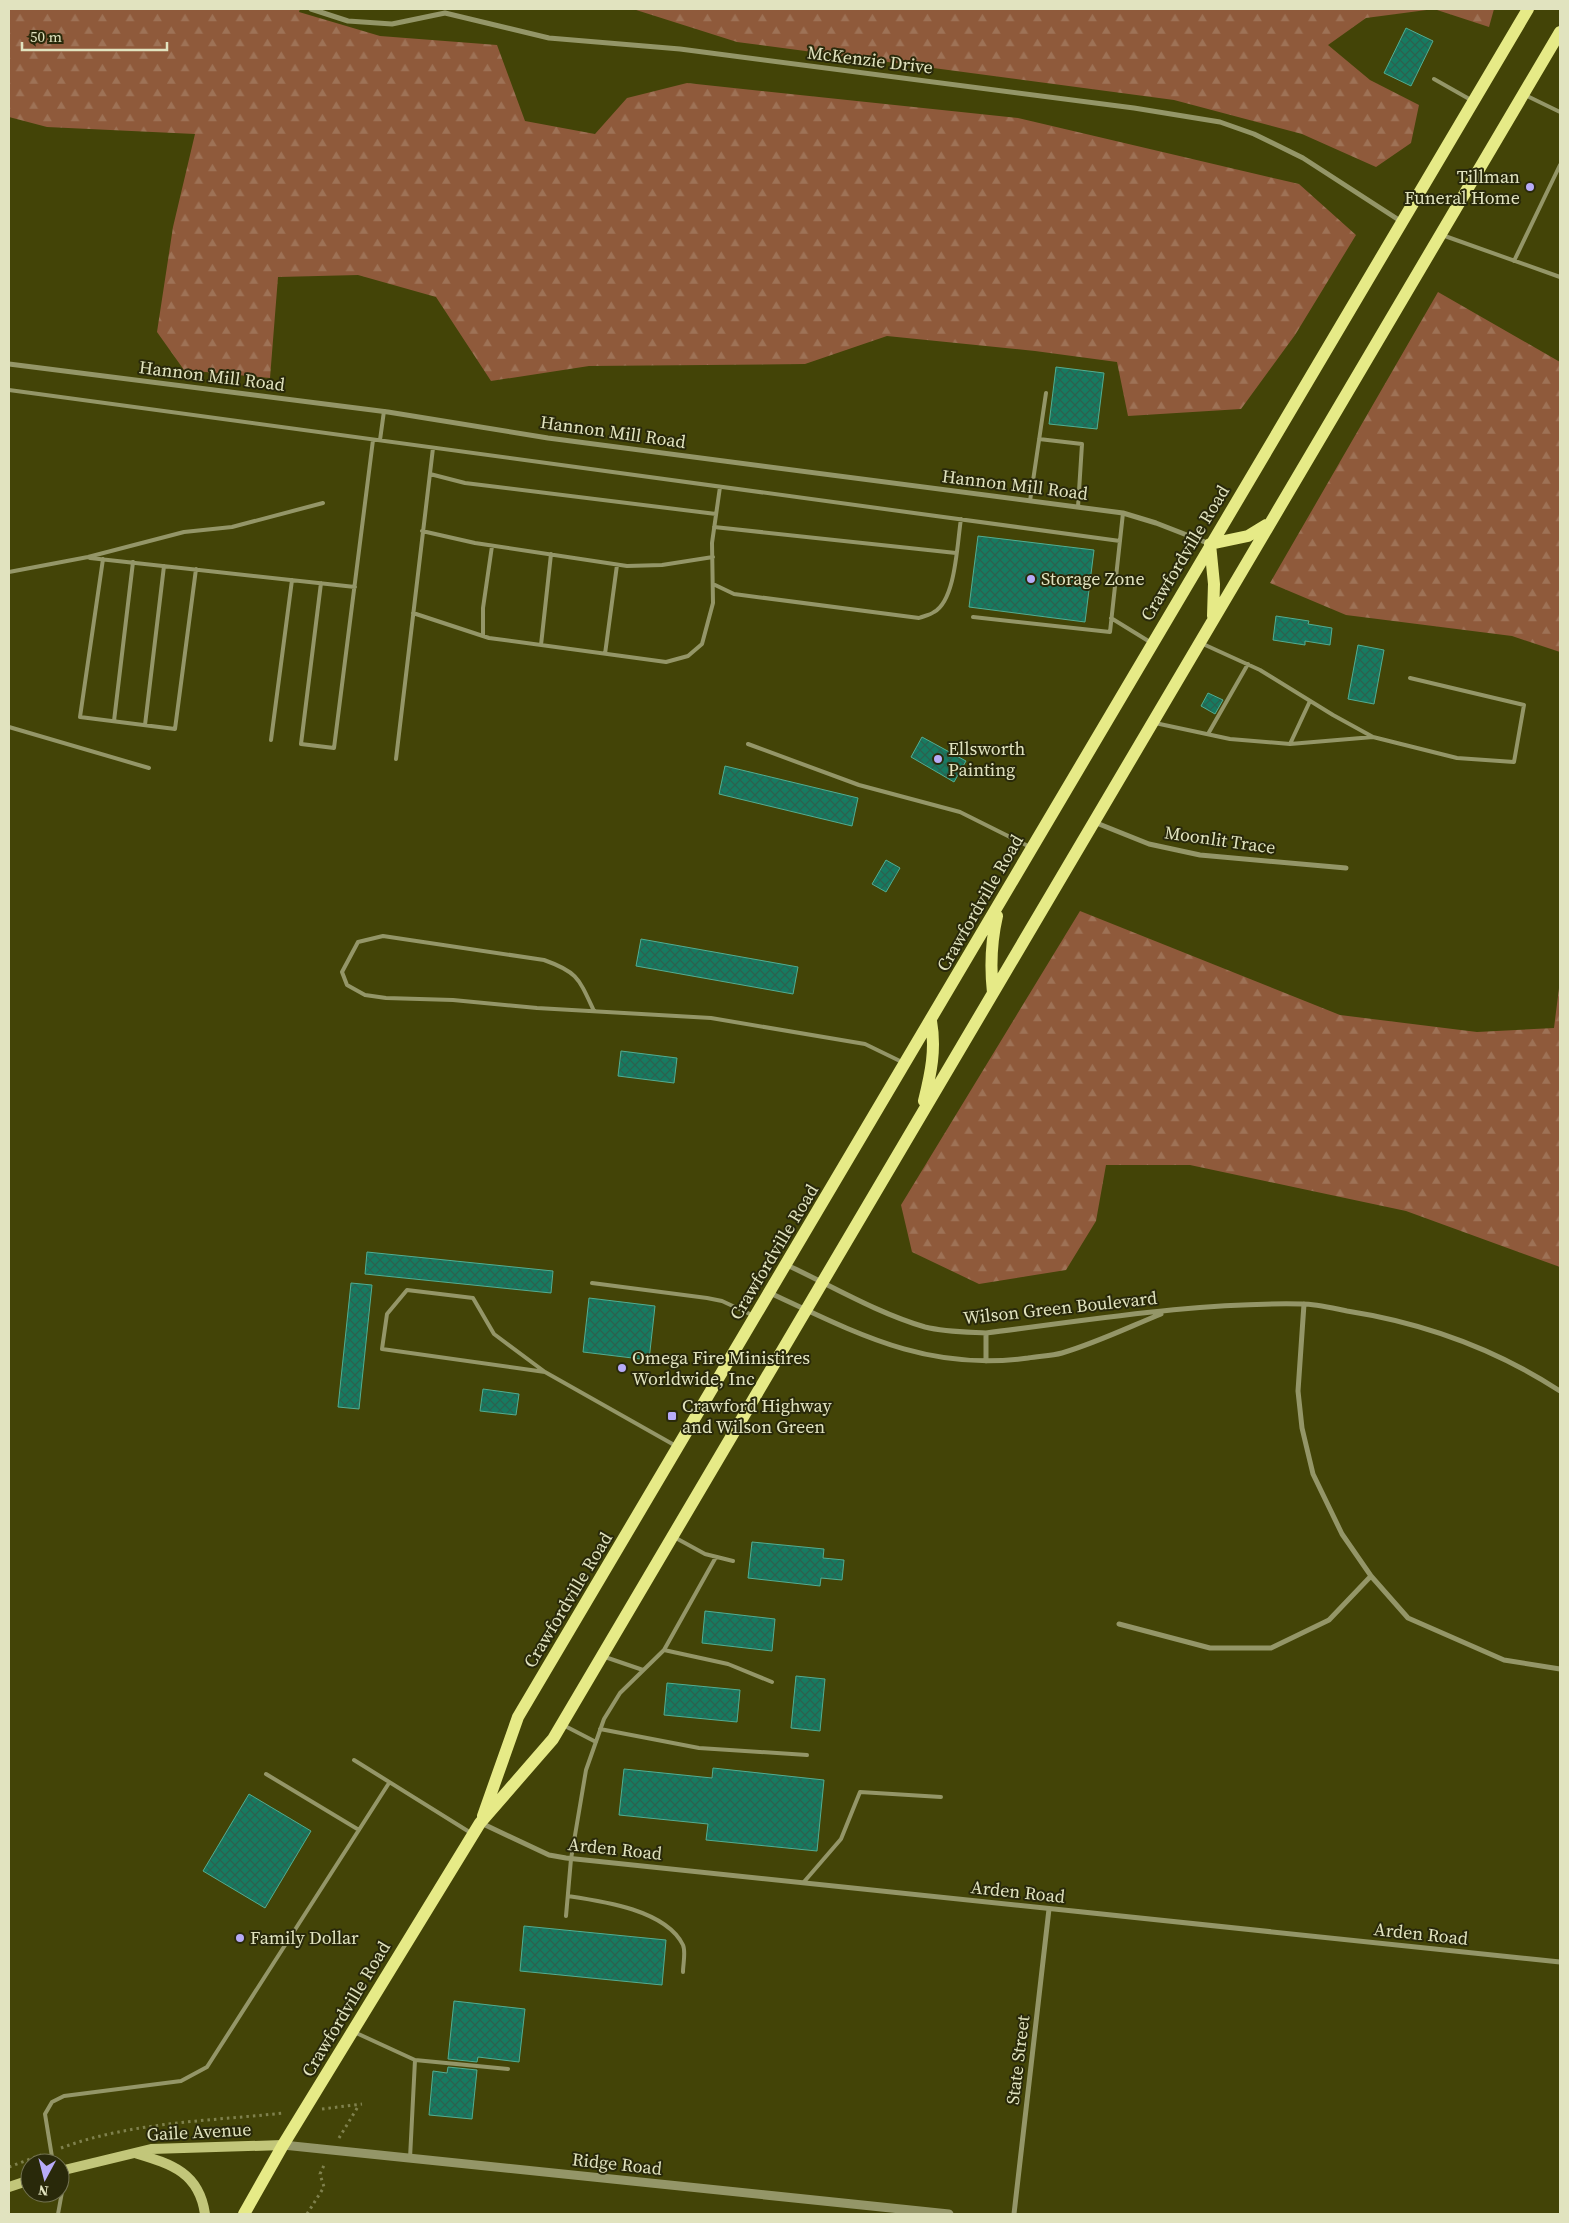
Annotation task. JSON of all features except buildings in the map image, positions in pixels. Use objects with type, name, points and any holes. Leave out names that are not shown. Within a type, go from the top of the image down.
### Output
[{"type":"main road","name":"Crawfordville Road","points":[[480,1823],[518,1717],[906,1064],[1210,544],[1528,9]]},
{"type":"main road","name":"Crawfordville Road","points":[[244,2214],[283,2145],[480,1823],[553,1739],[1268,524],[1560,32]]},
{"type":"main road","points":[[1213,619],[1214,584],[1210,544],[1248,536],[1268,524]]},
{"type":"main road","points":[[993,993],[991,968],[992,937],[1001,902]]},
{"type":"main road","points":[[920,1115],[932,1067],[934,1039],[931,1021]]},
{"type":"main road","name":"Gaile Avenue","points":[[70,2168],[151,2149],[283,2145]]},
{"type":"main road","points":[[134,2153],[164,2162],[183,2172],[194,2182],[202,2195],[205,2214]]},
{"type":"street","name":"McKenzie Drive","points":[[311,9],[348,22],[392,24],[445,13],[549,38],[680,49],[1134,108],[1220,122],[1254,134],[1303,158],[1403,222]]},
{"type":"street","name":"Hannon Mill Road","points":[[9,364],[384,411],[548,438],[1123,513],[1156,523],[1210,544]]},
{"type":"street","name":"Moonlit Trace","points":[[1094,822],[1149,844],[1200,855],[1346,868]]},
{"type":"street","name":"Wilson Green Boulevard","points":[[787,1264],[897,1317],[926,1327],[958,1332],[986,1333],[1169,1311],[1242,1305],[1304,1304],[1379,1316],[1459,1338],[1528,1370],[1560,1391]]},
{"type":"street","name":"Wilson Green Boulevard","points":[[770,1293],[864,1336],[926,1356],[954,1360],[1004,1361],[1061,1353],[1169,1311]]},
{"type":"street","points":[[1304,1304],[1298,1390],[1302,1428],[1313,1474],[1342,1534],[1371,1576],[1408,1618],[1504,1660],[1560,1669]]},
{"type":"street","points":[[986,1333],[986,1361]]},
{"type":"street","points":[[1119,1624],[1210,1648],[1271,1648],[1328,1620],[1371,1576]]},
{"type":"street","name":"Arden Road","points":[[480,1823],[549,1855],[571,1859],[1560,1962]]},
{"type":"street","name":"State Street","points":[[1014,2214],[1049,1909]]},
{"type":"street","name":"Ridge Road","points":[[283,2145],[949,2214]]},
{"type":"lane","points":[[1434,79],[1473,102]]},
{"type":"lane","points":[[1523,94],[1560,112]]},
{"type":"lane","points":[[1514,261],[1560,164]]},
{"type":"lane","points":[[1440,234],[1560,277]]},
{"type":"lane","points":[[9,390],[1120,541]]},
{"type":"lane","points":[[1030,501],[1046,393]]},
{"type":"lane","points":[[380,440],[384,411]]},
{"type":"lane","points":[[1039,439],[1082,444],[1078,507]]},
{"type":"lane","points":[[321,583],[302,744],[334,748],[373,440]]},
{"type":"lane","points":[[396,759],[433,448]]},
{"type":"lane","points":[[430,474],[465,483],[716,514]]},
{"type":"lane","points":[[413,613],[483,636],[541,646],[666,662],[688,656],[702,644],[713,603],[712,558],[720,487]]},
{"type":"lane","points":[[9,572],[88,557],[184,532],[232,527],[323,504]]},
{"type":"lane","points":[[973,617],[1110,632],[1123,513]]},
{"type":"lane","points":[[714,584],[734,594],[919,618],[935,612],[944,602],[950,590],[961,520]]},
{"type":"lane","points":[[714,527],[956,553]]},
{"type":"lane","points":[[422,531],[492,546],[617,564],[662,565],[712,558]]},
{"type":"lane","points":[[483,636],[483,608],[492,546]]},
{"type":"lane","points":[[541,646],[551,554]]},
{"type":"lane","points":[[88,557],[354,586]]},
{"type":"lane","points":[[103,559],[80,717],[175,729],[196,569]]},
{"type":"lane","points":[[114,721],[133,562]]},
{"type":"lane","points":[[605,654],[617,564]]},
{"type":"lane","points":[[145,725],[164,566]]},
{"type":"lane","points":[[271,740],[292,580]]},
{"type":"lane","points":[[1112,618],[1152,643]]},
{"type":"lane","points":[[1199,642],[1248,664],[1373,737],[1457,758],[1514,762],[1524,705],[1410,678]]},
{"type":"lane","points":[[1208,734],[1248,664]]},
{"type":"lane","points":[[1290,744],[1310,701]]},
{"type":"lane","points":[[1152,722],[1230,739],[1290,744],[1373,737]]},
{"type":"lane","points":[[9,727],[149,768]]},
{"type":"lane","points":[[748,744],[859,785],[960,812],[1032,848]]},
{"type":"lane","points":[[594,1011],[580,979],[565,967],[544,960],[383,936],[358,942],[342,972],[347,985],[365,995],[453,1000],[594,1011],[711,1018],[864,1044],[906,1064]]},
{"type":"lane","points":[[592,1283],[722,1301],[756,1317]]},
{"type":"lane","points":[[545,1372],[382,1350],[387,1314],[407,1290],[472,1298],[494,1334],[545,1372],[678,1448]]},
{"type":"lane","points":[[672,1536],[705,1554],[733,1561]]},
{"type":"lane","points":[[566,1916],[571,1859],[586,1770],[600,1729],[620,1693],[664,1650],[716,1556]]},
{"type":"lane","points":[[664,1650],[728,1664],[772,1682]]},
{"type":"lane","points":[[601,1656],[643,1670]]},
{"type":"lane","points":[[561,1724],[596,1742]]},
{"type":"lane","points":[[600,1729],[699,1748],[807,1755]]},
{"type":"lane","points":[[354,1760],[473,1834]]},
{"type":"lane","points":[[266,1774],[359,1830]]},
{"type":"lane","points":[[51,2151],[45,2114],[52,2102],[64,2096],[182,2081],[206,2067],[389,1783]]},
{"type":"lane","points":[[803,1883],[842,1839],[860,1792],[941,1797]]},
{"type":"lane","points":[[568,1896],[613,1904],[659,1922],[676,1934],[684,1947],[683,1972]]},
{"type":"lane","points":[[353,2031],[415,2060],[508,2069]]},
{"type":"lane","points":[[410,2158],[415,2060]]},
{"type":"path","points":[[9,2166],[86,2139],[191,2122],[253,2116]]},
{"type":"path","points":[[307,2214],[324,2187],[320,2174],[321,2169]]},
{"type":"green space","points":[[9,9],[300,9],[299,12],[380,36],[497,45],[525,121],[595,134],[627,98],[687,83],[1018,118],[1299,184],[1356,235],[1295,335],[1241,409],[1128,416],[1117,362],[1035,351],[887,336],[805,364],[589,366],[491,381],[436,297],[358,275],[278,277],[270,378],[184,370],[157,332],[173,227],[195,134],[47,127],[9,117]]},
{"type":"green space","points":[[633,9],[1434,9],[1366,18],[1328,45],[1370,80],[1419,105],[1411,143],[1376,167],[1302,134],[1174,100],[737,42]]},
{"type":"green space","points":[[1434,9],[1494,9],[1489,27]]},
{"type":"green space","points":[[1438,292],[1560,362],[1560,652],[1512,636],[1346,615],[1270,583]]},
{"type":"green space","points":[[1080,911],[1340,1015],[1477,1032],[1554,1028],[1560,980],[1560,1267],[1406,1211],[1190,1165],[1106,1165],[1096,1221],[1066,1270],[979,1284],[912,1252],[901,1205]]},
{"type":"place","name":"Tillman Funeral Home","points":[[1530,187]]},
{"type":"place","name":"Storage Zone","points":[[1031,579]]},
{"type":"place","name":"Ellsworth Painting","points":[[938,759]]},
{"type":"place","name":"Omega Fire Ministires Worldwide, Inc","points":[[622,1368]]},
{"type":"place","name":"Crawford Highway and Wilson Green","points":[[672,1416]]},
{"type":"place","name":"Family Dollar","points":[[240,1938]]}]
